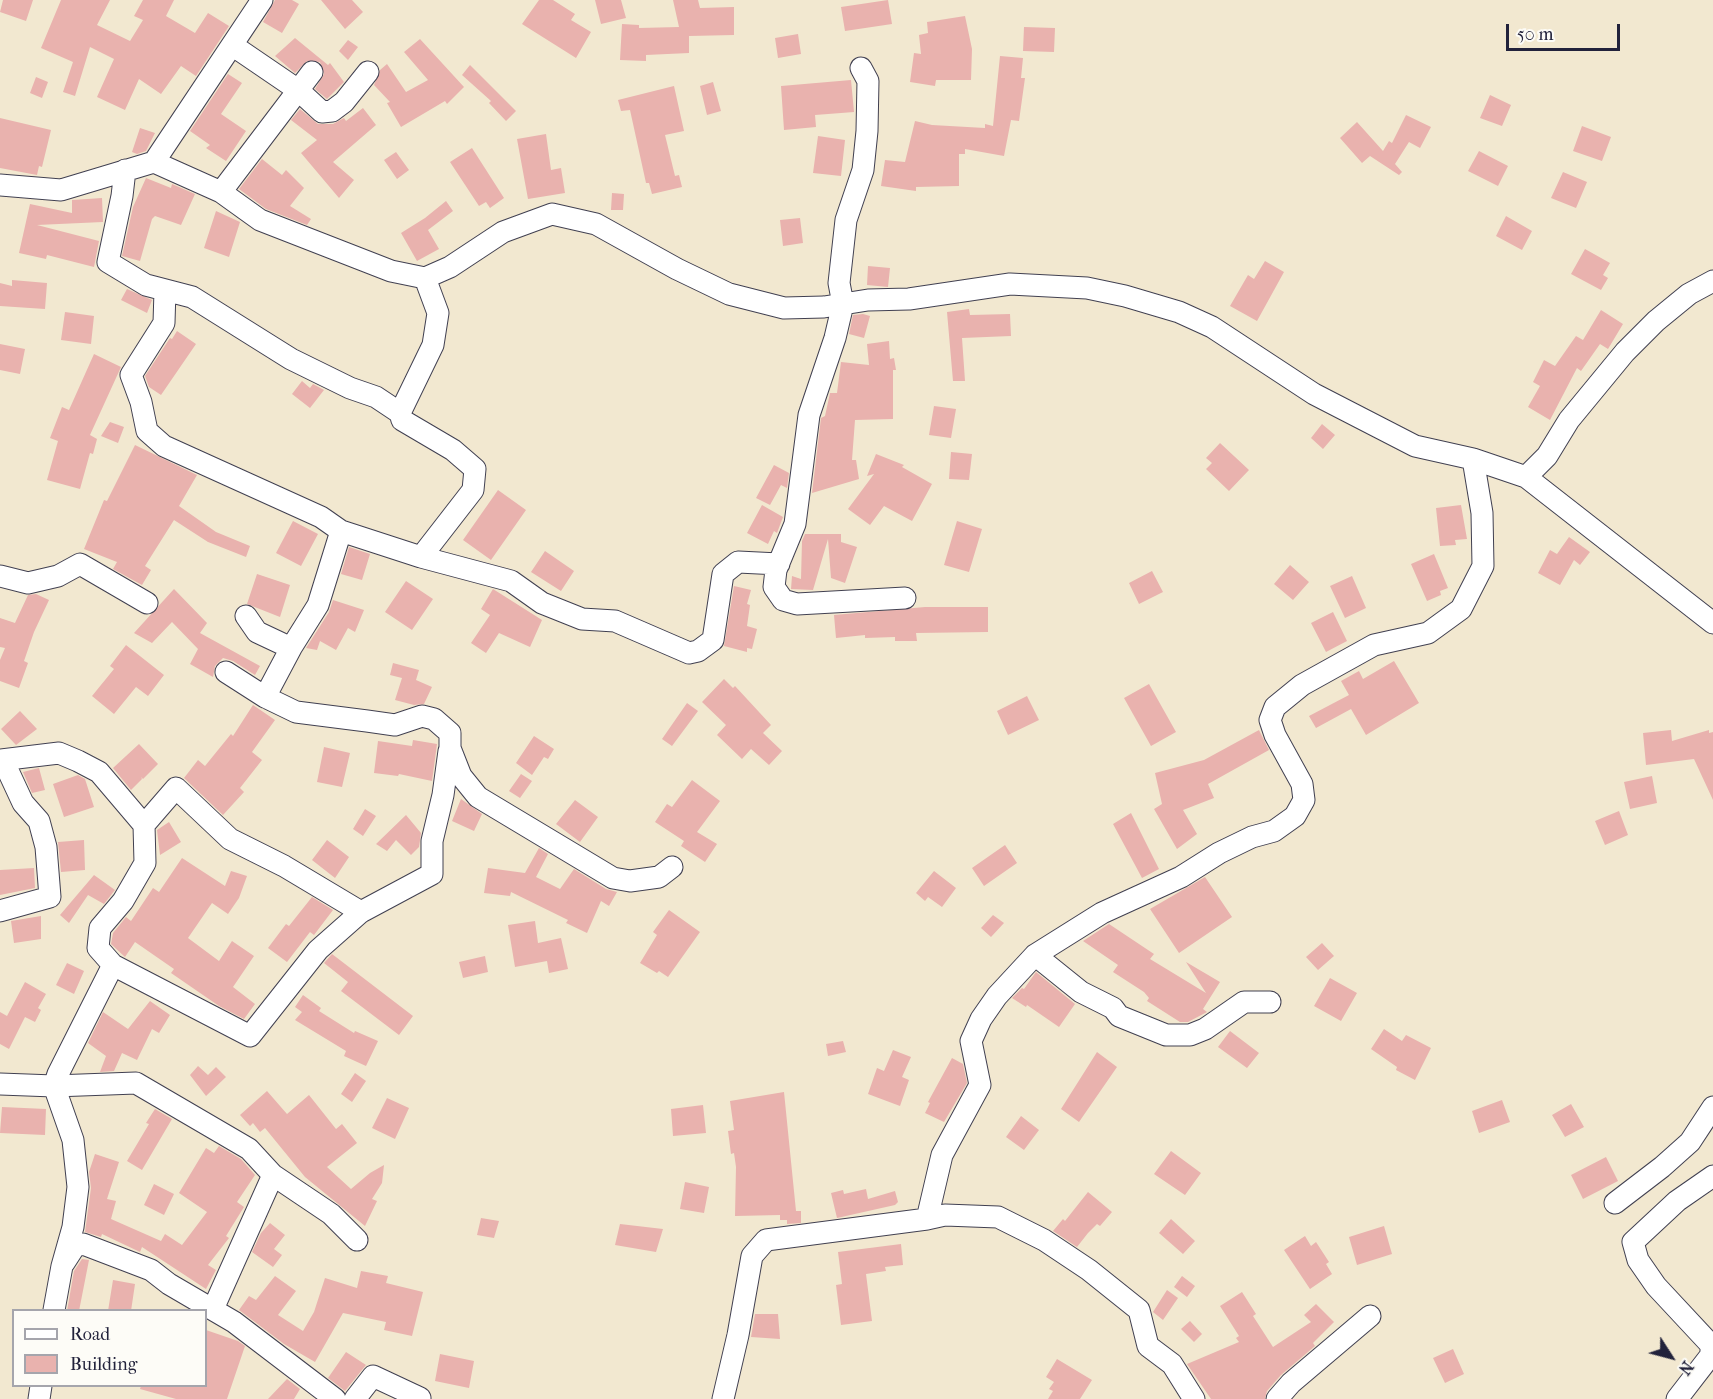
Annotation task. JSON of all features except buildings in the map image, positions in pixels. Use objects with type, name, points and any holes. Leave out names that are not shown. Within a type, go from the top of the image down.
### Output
[{"type":"street","points":[[154,162],[262,0]]},
{"type":"street","points":[[232,45],[298,90],[322,112],[332,111],[344,102],[368,72]]},
{"type":"street","points":[[861,68],[868,81],[867,131],[863,170],[846,219],[839,283],[843,304],[835,338],[809,415],[795,524],[779,564],[774,587],[783,600],[797,604],[905,598]]},
{"type":"street","points":[[221,192],[312,72]]},
{"type":"street","points":[[0,185],[61,190],[154,162],[221,192],[260,220],[391,271],[425,278],[450,267],[503,232],[552,214],[596,224],[677,269],[729,294],[784,308],[824,307],[868,300],[909,300],[1010,285],[1076,287],[1125,296],[1179,312],[1212,327],[1314,394],[1405,442],[1473,459],[1526,477],[1713,623]]},
{"type":"street","points":[[125,170],[123,196],[108,262],[138,281],[192,297],[291,359],[350,388],[376,397],[400,413],[402,420],[453,450],[475,469],[473,490],[421,557]]},
{"type":"street","points":[[400,413],[433,345],[438,313],[425,278]]},
{"type":"street","points":[[1526,477],[1546,456],[1569,420],[1625,352],[1656,321],[1689,294],[1713,281]]},
{"type":"street","points":[[165,290],[164,323],[130,375],[141,402],[147,431],[164,446],[321,517],[342,531],[396,546],[421,557],[511,581],[542,603],[582,619],[615,621],[689,653],[698,651],[713,640],[723,574],[738,562],[779,564]]},
{"type":"street","points":[[927,1220],[942,1155],[981,1085],[971,1041],[981,1019],[997,996],[1035,955],[1102,913],[1182,877],[1219,853],[1243,841],[1274,831],[1295,816],[1304,800],[1302,784],[1275,735],[1270,720],[1275,707],[1302,685],[1374,645],[1428,633],[1461,609],[1483,566],[1482,513],[1473,459]]},
{"type":"street","points":[[266,697],[291,648],[318,605],[342,531]]},
{"type":"street","points":[[0,576],[28,583],[58,576],[80,564],[147,603]]},
{"type":"street","points":[[246,616],[256,632],[291,648]]},
{"type":"street","points":[[0,911],[50,897],[46,847],[39,821],[23,803],[2,760],[59,753],[99,772],[144,825],[145,863],[123,901],[100,928],[98,948],[113,965],[250,1036],[318,950],[361,912],[432,874],[432,841],[443,795],[450,733],[434,718],[422,716],[395,724],[296,712],[266,697],[226,672]]},
{"type":"street","points":[[450,748],[460,776],[478,797],[613,878],[630,880],[659,877],[672,867]]},
{"type":"street","points":[[144,825],[176,788],[230,839],[284,866],[361,912]]},
{"type":"street","points":[[1035,955],[1081,992],[1113,1008],[1119,1016],[1166,1035],[1190,1035],[1205,1029],[1244,1002],[1270,1002]]},
{"type":"street","points":[[54,1309],[62,1266],[73,1227],[78,1187],[73,1140],[54,1086],[57,1074],[113,965]]},
{"type":"street","points":[[0,1084],[54,1086],[136,1083],[249,1149],[273,1175],[331,1214],[357,1240]]},
{"type":"street","points":[[1615,1203],[1690,1142],[1713,1107]]},
{"type":"street","points":[[213,1310],[273,1175]]},
{"type":"street","points":[[1677,1399],[1711,1355],[1711,1345],[1656,1286],[1638,1260],[1633,1242],[1677,1201],[1713,1176]]},
{"type":"street","points":[[723,1399],[738,1335],[752,1256],[766,1240],[927,1220],[945,1215],[998,1217],[1044,1240],[1089,1270],[1139,1310],[1148,1346],[1172,1364],[1194,1399]]},
{"type":"street","points":[[62,1266],[75,1246],[83,1244],[151,1270],[234,1322],[336,1399]]},
{"type":"street","points":[[1277,1399],[1292,1383],[1370,1316]]},
{"type":"street","points":[[355,1399],[373,1376],[420,1398]]}]
